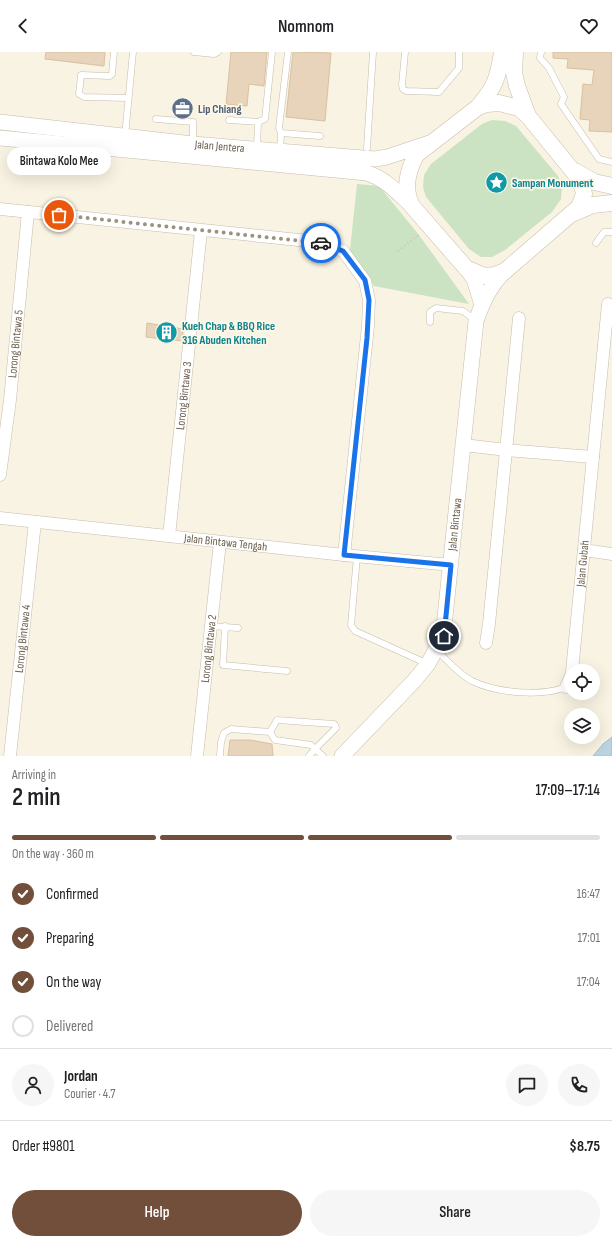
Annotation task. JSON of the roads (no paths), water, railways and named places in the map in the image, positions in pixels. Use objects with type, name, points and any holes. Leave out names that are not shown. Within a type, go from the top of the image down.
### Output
[{"type":"main road","points":[[478,107],[486,104],[499,103],[519,108],[528,116],[581,181],[584,194],[579,207],[505,271],[495,275],[484,276],[466,268],[412,206],[408,199],[406,189],[410,166],[416,155],[478,107],[494,86],[499,72],[502,52]]},
{"type":"main road","points":[[515,52],[514,73],[528,116]]},
{"type":"main road","points":[[572,170],[594,182],[612,186]]},
{"type":"main road","points":[[569,216],[593,205],[612,203]]},
{"type":"street","name":"Jalan Jentera","points":[[0,122],[193,144],[257,148],[375,159],[387,157],[415,148],[436,139]]},
{"type":"street","name":"Jalan Jentera","points":[[0,138],[367,173],[378,176],[387,182],[412,206]]},
{"type":"street","points":[[0,209],[200,231],[318,242],[343,251],[365,280],[369,300],[368,326],[344,555]]},
{"type":"street","name":"Lorong Bintawa 5","points":[[0,475],[10,400],[28,212]]},
{"type":"street","name":"Lorong Bintawa 3","points":[[169,536],[200,231]]},
{"type":"street","points":[[466,268],[474,279],[482,305]]},
{"type":"street","name":"Jalan Bintawa","points":[[342,756],[414,682],[428,664],[444,636],[476,321],[491,287],[505,271]]},
{"type":"street","name":"Jalan Gubah","points":[[573,664],[608,304]]},
{"type":"street","points":[[486,644],[519,318]]},
{"type":"street","points":[[464,445],[593,457]]},
{"type":"street","name":"Jalan Bintawa Tengah","points":[[0,518],[451,565]]},
{"type":"street","name":"Lorong Bintawa 4","points":[[10,756],[35,522]]},
{"type":"street","name":"Lorong Bintawa 2","points":[[197,756],[220,542]]},
{"type":"street","points":[[584,550],[612,554]]},
{"type":"lane","points":[[114,52],[112,74],[110,76],[81,75],[79,94],[84,97],[128,98]]},
{"type":"lane","points":[[125,136],[133,52]]},
{"type":"lane","points":[[194,52],[214,54],[218,52]]},
{"type":"lane","points":[[229,120],[258,122],[265,119],[272,52]]},
{"type":"lane","points":[[280,150],[281,133],[279,128],[288,52]]},
{"type":"lane","points":[[367,148],[373,52]]},
{"type":"lane","points":[[404,52],[403,89],[406,91],[439,92],[459,68],[459,52]]},
{"type":"lane","points":[[541,52],[540,58],[549,68],[564,97],[561,104],[599,159],[612,162]]},
{"type":"lane","points":[[156,119],[194,122],[193,144]]},
{"type":"lane","points":[[257,148],[258,122]]},
{"type":"lane","points":[[281,133],[320,136]]},
{"type":"lane","points":[[596,243],[604,232],[612,232]]},
{"type":"lane","points":[[430,322],[430,312],[436,308],[463,311],[476,321]]},
{"type":"lane","points":[[357,556],[351,625],[355,630],[428,664]]},
{"type":"lane","points":[[211,626],[238,628]]},
{"type":"lane","points":[[225,626],[223,664],[287,671]]},
{"type":"lane","points":[[437,650],[448,663],[472,681],[498,690],[531,692],[555,691],[564,685]]},
{"type":"lane","points":[[270,732],[277,720],[334,724],[336,728],[309,756]]},
{"type":"lane","points":[[220,756],[221,742],[224,733],[231,729],[270,732]]},
{"type":"lane","points":[[270,732],[275,740],[311,745],[323,756]]},
{"type":"water","points":[[612,737],[612,756],[593,756],[603,744]]},
{"type":"place","name":"Lip Chiang","points":[[182,109]]},
{"type":"place","name":"Sampan Monument","points":[[496,183]]},
{"type":"place","name":"Bintawa Kolo Mee","points":[[59,215]]},
{"type":"place","name":"Kueh Chap & BBQ Rice 316 Abuden Kitchen","points":[[167,333]]}]
